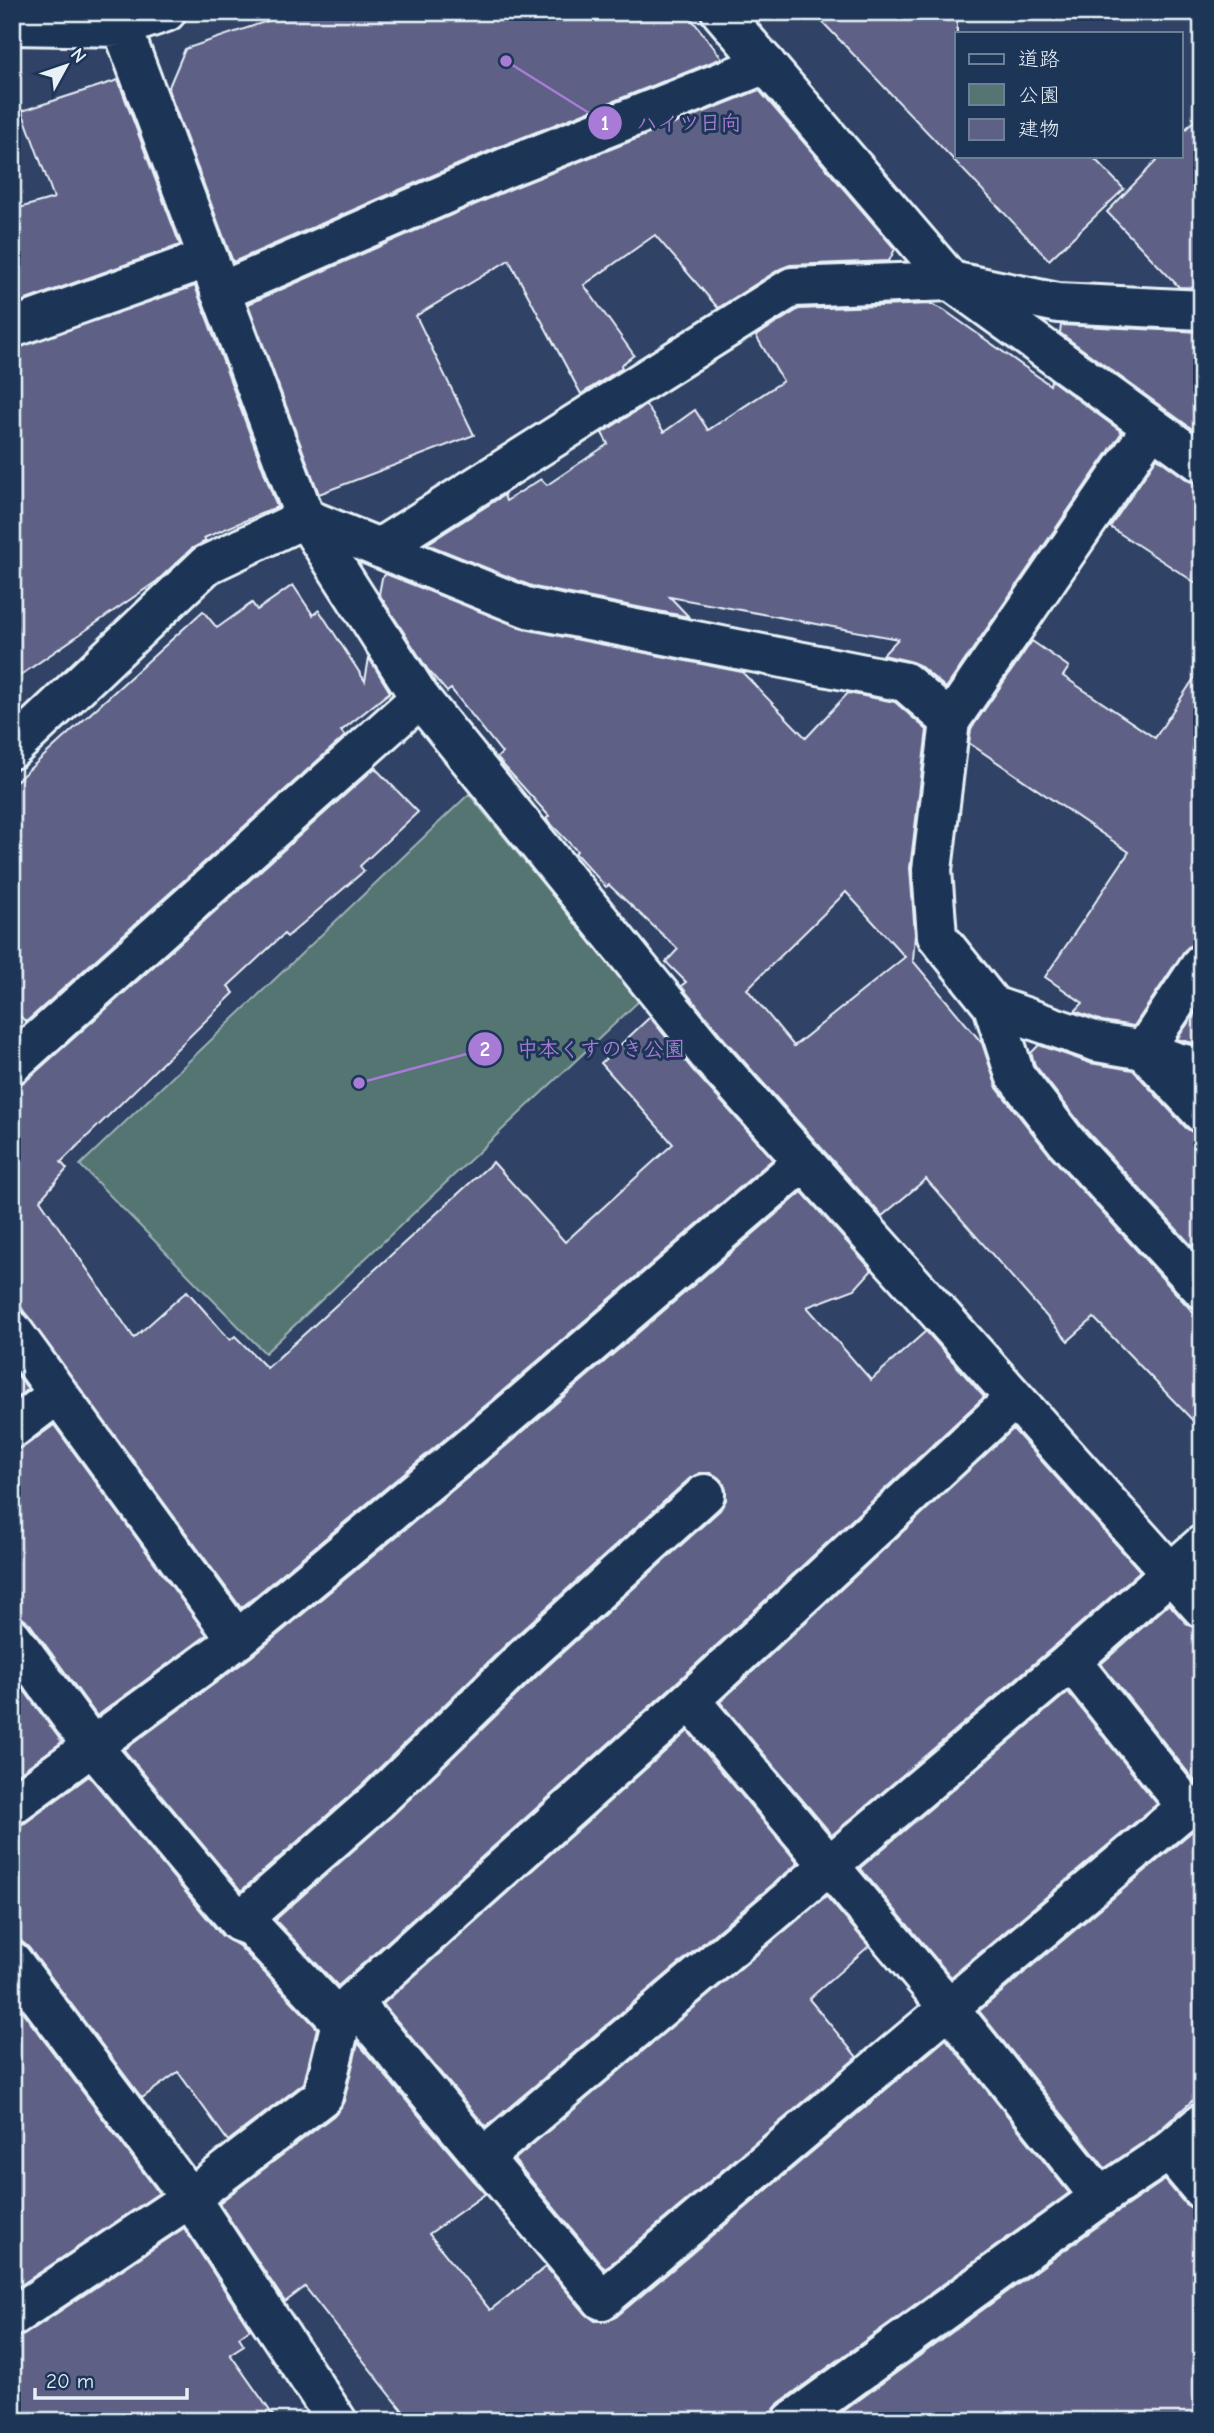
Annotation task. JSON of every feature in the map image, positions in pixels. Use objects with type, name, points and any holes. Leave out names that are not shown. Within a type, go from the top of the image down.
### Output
[{"type":"street","points":[[12,25],[122,27],[166,12]]},
{"type":"street","points":[[721,12],[951,281],[1202,463]]},
{"type":"street","points":[[122,27],[305,518],[420,698],[708,1054],[1202,1608]]},
{"type":"street","points":[[12,328],[214,275],[505,168],[766,64]]},
{"type":"street","points":[[379,548],[792,287],[951,281],[1058,303],[1202,310]]},
{"type":"street","points":[[1152,427],[950,721],[932,870],[937,936],[993,1006],[1015,1075],[1066,1141],[1202,1289]]},
{"type":"street","points":[[12,749],[206,565],[305,518],[528,608],[905,682],[950,721]]},
{"type":"street","points":[[12,1064],[420,698]]},
{"type":"street","points":[[1143,1050],[1202,963]]},
{"type":"street","points":[[993,1006],[1097,1042],[1143,1050],[1202,1068]]},
{"type":"street","points":[[1143,1050],[1202,1113]]},
{"type":"street","points":[[12,1805],[237,1640],[505,1418],[803,1161]]},
{"type":"street","points":[[12,1330],[237,1640]]},
{"type":"street","points":[[12,1429],[58,1394]]},
{"type":"street","points":[[17,2303],[190,2197],[323,2096],[347,2012],[690,1700],[1014,1399]]},
{"type":"street","points":[[239,1922],[378,1800],[525,1657],[705,1494]]},
{"type":"street","points":[[483,2158],[1071,1661],[1202,1545]]},
{"type":"street","points":[[12,1637],[92,1746],[239,1922],[252,1927],[347,2012],[483,2158],[602,2300],[1187,1807],[1071,1661]]},
{"type":"street","points":[[690,1700],[949,2008],[1100,2197]]},
{"type":"street","points":[[12,1961],[190,2197],[337,2421]]},
{"type":"street","points":[[792,2421],[1100,2197],[1169,2151],[1202,2123]]},
{"type":"street","points":[[1169,2151],[1202,2190]]},
{"type":"green space","points":[[469,794],[639,1001],[265,1353],[80,1165]]},
{"type":"building","points":[[294,12],[686,12],[722,58],[496,148],[233,262],[168,89],[185,49]]},
{"type":"building","points":[[813,12],[957,12],[955,158],[1094,158],[1124,189],[1049,260]]},
{"type":"building","points":[[118,80],[180,245],[12,305],[12,210],[54,198],[22,111]]},
{"type":"building","points":[[759,90],[895,249],[889,261],[790,265],[718,308],[655,235],[584,285],[634,355],[621,365],[622,368],[581,394],[509,260],[416,316],[474,435],[319,494],[248,304],[513,188]]},
{"type":"building","points":[[1202,112],[1202,288],[1179,287],[1107,212],[1159,158],[1182,158],[1182,133]]},
{"type":"building","points":[[195,286],[277,507],[204,538],[206,541],[191,549],[157,581],[12,681],[12,349]]},
{"type":"building","points":[[931,304],[944,310],[1050,385],[1051,380],[1122,432],[946,688],[919,665],[883,655],[898,639],[670,597],[689,617],[534,587],[427,544],[504,495],[506,501],[541,479],[547,485],[608,444],[602,433],[646,405],[664,432],[695,410],[708,430],[783,381],[756,336],[799,309]]},
{"type":"building","points":[[1061,325],[1202,332],[1202,436],[1060,333]]},
{"type":"building","points":[[1157,458],[1189,481],[1202,485],[1202,587],[1110,527]]},
{"type":"building","points":[[386,574],[524,629],[742,672],[806,738],[848,693],[895,702],[927,730],[910,868],[915,934],[913,961],[982,1043],[997,1088],[1049,1154],[1202,1322],[1202,1430],[1094,1318],[1068,1341],[926,1179],[882,1216],[725,1040],[681,986],[686,982],[666,962],[678,949],[609,885],[606,887],[575,853],[577,851],[546,819],[549,816],[497,758],[502,753],[451,689],[447,692],[428,670],[379,594],[382,578]],"holes":[[[846,892],[905,957],[794,1046],[747,989]]]},
{"type":"building","points":[[293,585],[313,615],[319,610],[365,681],[369,658],[390,692],[341,731],[345,736],[26,1022],[12,1008],[12,785],[203,611],[217,628],[252,603],[257,610]]},
{"type":"building","points":[[1032,641],[1069,667],[1063,676],[1155,738],[1202,666],[1202,941],[1192,944],[1184,951],[1134,1026],[1102,1021],[1075,1011],[1083,1003],[1045,977],[1129,852],[969,743],[971,729]]},
{"type":"building","points":[[375,768],[418,812],[360,866],[364,871],[287,937],[284,934],[228,986],[234,993],[61,1162],[67,1169],[40,1200],[134,1338],[187,1291],[230,1340],[235,1336],[267,1368],[493,1162],[565,1242],[673,1144],[601,1063],[650,1017],[692,1069],[773,1159],[491,1401],[241,1608],[12,1295],[12,1089],[27,1080]]},
{"type":"building","points":[[1202,1003],[1202,1045],[1177,1039]]},
{"type":"building","points":[[1039,1045],[1090,1063],[1133,1070],[1186,1128],[1195,1134],[1202,1134],[1202,1238],[1192,1246],[1083,1127],[1035,1065],[1031,1053]]},
{"type":"building","points":[[802,1192],[872,1270],[855,1289],[807,1307],[871,1380],[926,1331],[984,1397],[675,1684],[338,1986],[275,1920],[392,1816],[540,1673],[720,1510],[726,1500],[722,1480],[711,1473],[700,1473],[690,1478],[510,1641],[363,1784],[241,1891],[124,1750],[251,1657],[519,1435]]},
{"type":"building","points":[[12,1368],[28,1389],[12,1401]]},
{"type":"building","points":[[54,1425],[207,1635],[97,1716],[30,1624],[21,1617],[12,1616],[12,1450],[25,1446]]},
{"type":"building","points":[[1013,1429],[1140,1571],[832,1835],[720,1702]]},
{"type":"building","points":[[1169,1604],[1186,1623],[1202,1632],[1202,1790],[1101,1664]]},
{"type":"building","points":[[12,1674],[62,1742],[12,1778]]},
{"type":"building","points":[[1068,1692],[1157,1804],[951,1977],[860,1868]]},
{"type":"building","points":[[688,1731],[798,1863],[486,2127],[383,2004]]},
{"type":"building","points":[[89,1776],[222,1936],[239,1946],[317,2028],[304,2083],[228,2141],[178,2072],[142,2098],[29,1948],[21,1941],[12,1940],[12,1827],[25,1823]]},
{"type":"building","points":[[1202,1823],[1202,2092],[1154,2135],[1105,2168],[979,2011]]},
{"type":"building","points":[[826,1896],[869,1946],[809,1999],[857,2057],[605,2269],[514,2160]]},
{"type":"building","points":[[12,1998],[159,2193],[12,2291]]},
{"type":"building","points":[[946,2039],[1069,2193],[779,2403],[772,2412],[771,2421],[411,2421],[305,2287],[285,2302],[219,2203],[337,2113],[344,2101],[358,2043],[485,2194],[429,2234],[490,2310],[546,2267],[586,2314],[595,2321],[606,2321],[616,2317]]},
{"type":"building","points":[[1165,2180],[1185,2204],[1202,2217],[1202,2421],[830,2421],[1113,2215]]},
{"type":"building","points":[[184,2228],[250,2329],[239,2337],[244,2345],[230,2354],[277,2421],[12,2421],[12,2339],[24,2335]]},
{"type":"place","name":"ハイツ日向","points":[[506,61]]},
{"type":"place","name":"中本くすのき公園","points":[[359,1083]]}]
